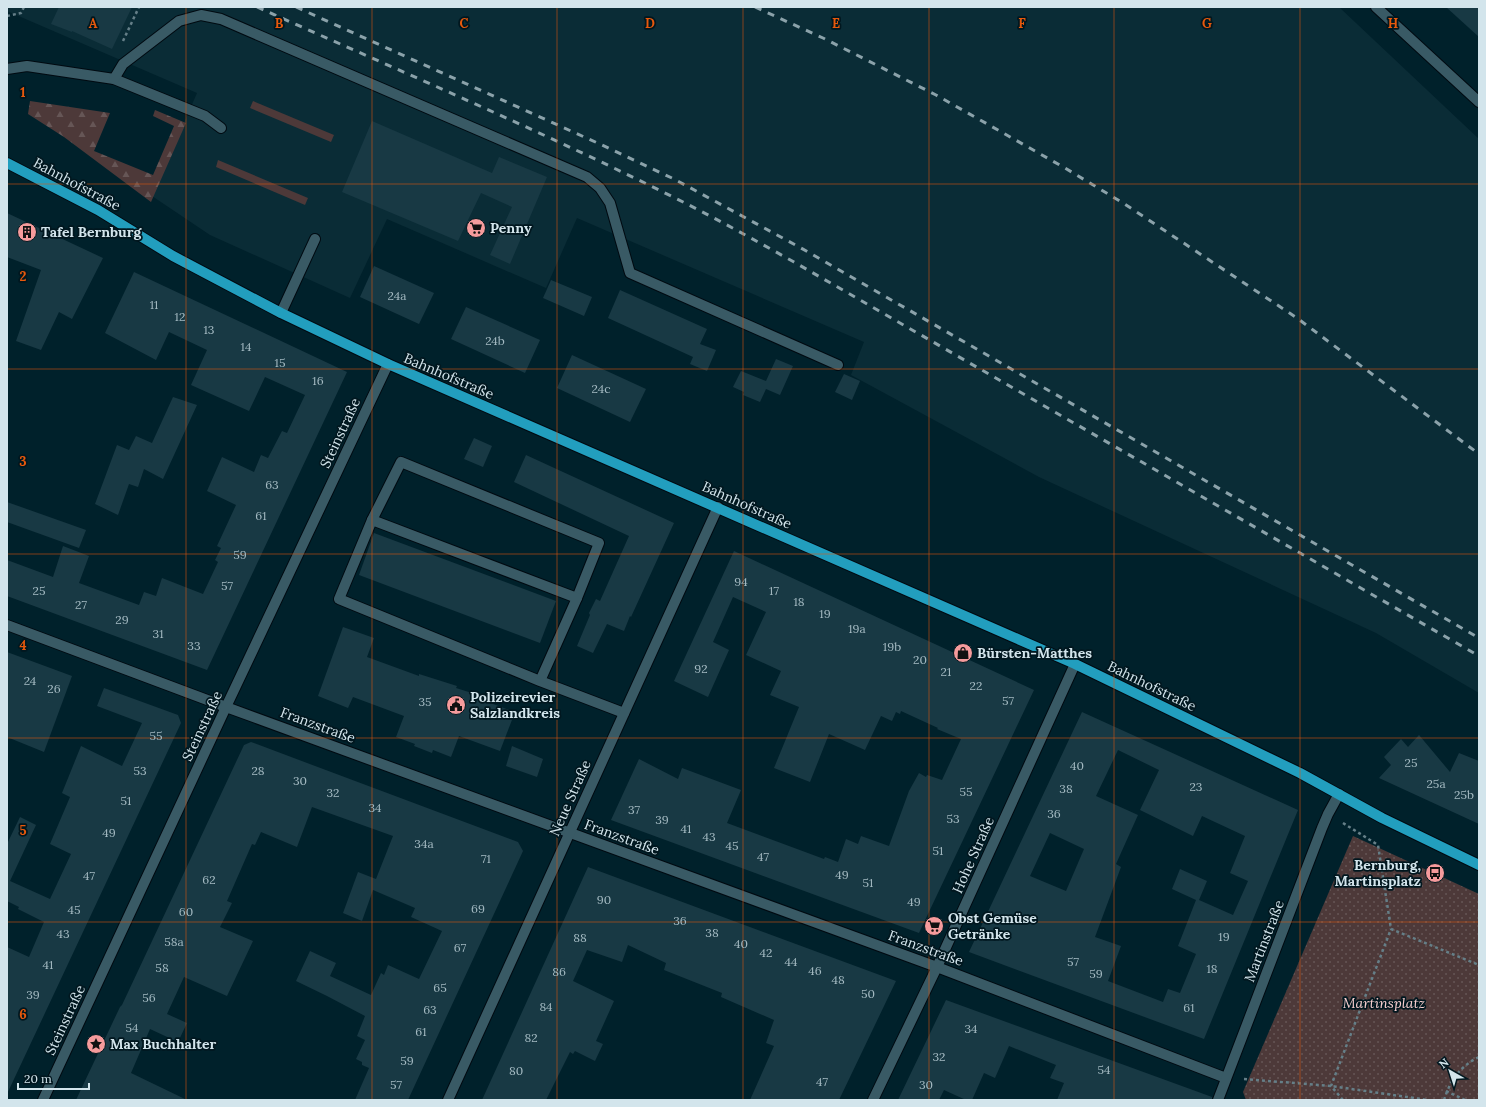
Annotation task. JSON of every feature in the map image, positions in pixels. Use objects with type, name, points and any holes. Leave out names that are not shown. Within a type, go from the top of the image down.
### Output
[{"type":"main road","name":"Bahnhofstraße","points":[[7,163],[98,210],[173,256],[281,313],[388,364],[1075,664],[1300,773],[1382,818],[1479,865]]},
{"type":"street","points":[[1376,7],[1479,102]]},
{"type":"street","points":[[114,79],[123,64],[179,21],[201,15],[221,19],[587,177],[600,188],[610,203],[630,273],[838,365]]},
{"type":"street","points":[[7,69],[27,66],[114,79],[205,116],[221,128]]},
{"type":"street","points":[[281,313],[315,239]]},
{"type":"street","name":"Steinstraße","points":[[43,1100],[388,364]]},
{"type":"street","points":[[540,681],[577,598],[599,543],[401,462],[372,520],[339,599],[540,681],[624,713]]},
{"type":"street","name":"Neue Straße","points":[[448,1100],[718,507]]},
{"type":"street","points":[[372,520],[577,598]]},
{"type":"street","name":"Franzstraße","points":[[7,625],[226,707],[937,967],[1226,1078]]},
{"type":"street","name":"Hohe Straße","points":[[873,1100],[937,967],[1075,664]]},
{"type":"street","name":"Martinstraße","points":[[1218,1100],[1328,814],[1339,794]]},
{"type":"path","points":[[7,16],[21,13],[24,7]]},
{"type":"path","points":[[123,64],[122,44],[138,7]]},
{"type":"path","points":[[1328,814],[1378,845],[1391,929],[1331,1086]]},
{"type":"path","points":[[1391,929],[1479,965]]},
{"type":"path","points":[[1444,1100],[1446,1091],[1453,1078],[1468,1062],[1479,1057]]},
{"type":"path","points":[[1226,1078],[1331,1086],[1428,1100]]},
{"type":"path","points":[[1331,1086],[1343,1100]]},
{"type":"path","points":[[1446,1091],[1465,1100]]},
{"type":"shaded area","points":[[7,7],[1339,7],[1479,139],[1479,693],[1376,633],[1039,477],[851,375],[864,342],[577,218],[546,288],[387,219],[350,298],[210,235],[152,196],[197,93],[7,11]]},
{"type":"green space","points":[[30,101],[110,113],[94,151],[153,175],[174,126],[153,116],[155,110],[186,123],[151,202],[64,137],[28,114]]},
{"type":"green space","points":[[253,101],[334,135],[331,142],[250,108]]},
{"type":"green space","points":[[218,160],[308,198],[305,205],[216,167]]},
{"type":"green space","name":"Martinsplatz","points":[[1353,836],[1479,894],[1479,1100],[1246,1100],[1243,1092]]},
{"type":"building","points":[[59,7],[132,7],[112,49],[72,31],[51,24]]},
{"type":"building","points":[[1446,7],[1479,7],[1479,37]]},
{"type":"building","name":"Penny","points":[[372,121],[492,173],[499,157],[547,177],[510,264],[490,255],[512,207],[481,193],[458,241],[342,192]]},
{"type":"building","points":[[7,213],[103,258],[72,319],[59,312],[41,350],[16,341],[41,270],[7,257]]},
{"type":"building","points":[[374,266],[434,293],[419,324],[360,297]]},
{"type":"building","points":[[134,272],[347,372],[207,670],[7,596],[7,560],[53,577],[63,546],[89,556],[79,583],[139,605],[144,592],[156,596],[162,578],[203,594],[218,562],[215,560],[221,548],[217,546],[236,505],[207,491],[222,457],[254,472],[261,455],[268,458],[282,431],[287,433],[305,395],[265,377],[249,411],[191,385],[207,350],[169,332],[156,360],[105,333]]},
{"type":"building","points":[[551,280],[592,297],[584,316],[543,298]]},
{"type":"building","points":[[620,290],[707,329],[700,344],[716,350],[707,371],[690,364],[693,357],[608,318]]},
{"type":"building","points":[[466,307],[540,340],[525,373],[451,339]]},
{"type":"building","points":[[572,355],[646,389],[630,422],[557,388]]},
{"type":"building","points":[[776,359],[793,366],[780,395],[766,389],[760,402],[743,395],[744,392],[733,387],[741,371],[766,381]]},
{"type":"building","points":[[844,374],[860,381],[852,400],[835,392]]},
{"type":"building","points":[[173,397],[197,405],[163,479],[144,469],[138,487],[129,484],[118,515],[95,504],[117,445],[129,450],[136,436],[152,443]]},
{"type":"building","points":[[474,438],[492,446],[483,467],[464,459]]},
{"type":"building","points":[[526,455],[674,523],[624,631],[607,624],[593,653],[577,646],[590,615],[589,613],[596,599],[600,601],[629,536],[514,482]]},
{"type":"building","points":[[7,502],[86,530],[79,548],[7,522]]},
{"type":"building","points":[[374,533],[556,601],[540,643],[359,575]]},
{"type":"building","points":[[734,551],[1034,690],[919,933],[611,820],[639,759],[678,779],[682,768],[741,790],[727,823],[824,859],[825,857],[838,862],[846,839],[858,844],[861,836],[889,846],[909,791],[919,773],[926,777],[927,775],[942,780],[961,739],[901,711],[900,714],[896,712],[892,721],[881,716],[865,750],[829,734],[810,782],[774,768],[799,707],[770,695],[781,671],[746,655],[766,612],[733,597],[713,642],[729,650],[708,697],[674,681]]},
{"type":"building","points":[[343,627],[374,638],[367,657],[419,676],[419,674],[457,686],[456,688],[475,694],[474,697],[515,712],[500,751],[459,736],[451,757],[433,750],[432,753],[414,746],[415,744],[396,737],[404,716],[353,697],[348,708],[318,696]]},
{"type":"building","points":[[7,652],[72,676],[44,752],[7,737]]},
{"type":"building","points":[[104,688],[178,715],[181,723],[7,1094],[7,947],[29,957],[44,922],[18,909],[19,907],[7,901],[7,844],[20,817],[36,825],[10,881],[50,899],[71,854],[50,844],[70,797],[62,793],[81,746],[122,766],[142,723],[97,706]]},
{"type":"building","points":[[1082,712],[1298,810],[1204,1039],[969,952]],"holes":[[[1118,750],[1159,770],[1140,810],[1193,836],[1202,816],[1245,836],[1230,873],[1248,881],[1233,915],[1199,900],[1207,881],[1180,869],[1172,889],[1196,900],[1178,946],[1196,954],[1180,993],[1168,989],[1163,1002],[1108,981],[1121,946],[1095,937],[1121,867],[1116,864],[1138,815],[1096,796]],[[1050,833],[1084,849],[1066,891],[1030,876]]]},
{"type":"building","points":[[1419,735],[1450,772],[1459,753],[1479,761],[1479,824],[1379,778],[1391,765],[1384,757],[1401,739],[1408,747]]},
{"type":"building","points":[[251,742],[518,842],[523,851],[408,1100],[355,1100],[369,1068],[362,1065],[362,1062],[356,1059],[365,1040],[357,1036],[365,1016],[296,981],[310,951],[336,963],[330,976],[371,995],[381,973],[384,975],[388,965],[419,979],[442,931],[411,917],[415,908],[373,890],[362,921],[343,913],[358,872],[376,879],[393,836],[312,807],[297,847],[261,832],[255,845],[252,844],[227,901],[232,903],[220,927],[253,941],[227,996],[184,977],[167,1014],[187,1023],[178,1042],[150,1029],[131,1073],[187,1100],[76,1100],[244,745]]},
{"type":"building","points":[[512,746],[543,759],[537,777],[506,766]]},
{"type":"building","points":[[588,867],[896,981],[839,1100],[750,1100],[774,1046],[766,1043],[774,1020],[721,997],[722,993],[664,970],[666,963],[628,945],[622,962],[587,950],[573,981],[614,1001],[596,1041],[603,1044],[595,1061],[575,1051],[573,1054],[570,1052],[546,1100],[482,1100]]},
{"type":"building","points":[[946,1000],[1212,1097],[1212,1100],[1057,1100],[1064,1083],[1050,1078],[1056,1065],[1009,1046],[995,1078],[984,1073],[972,1100],[966,1100],[944,1090],[939,1100],[898,1100]]},
{"type":"railway","points":[[257,7],[563,144],[713,217],[794,262],[1479,656]]},
{"type":"railway","points":[[296,7],[674,179],[801,248],[1479,638]]},
{"type":"railway","points":[[755,7],[823,38],[936,95],[1065,168],[1123,203],[1297,318],[1479,454]]},
{"type":"place","name":"Penny","points":[[476,228]]},
{"type":"place","name":"Tafel Bernburg","points":[[27,232]]},
{"type":"place","name":"Bürsten-Matthes","points":[[963,653]]},
{"type":"place","name":"Polizeirevier Salzlandkreis","points":[[456,705]]},
{"type":"place","name":"Bernburg, Martinsplatz","points":[[1435,873]]},
{"type":"place","name":"Obst Gemüse Getränke","points":[[934,926]]},
{"type":"place","name":"Max Buchhalter","points":[[96,1044]]}]
